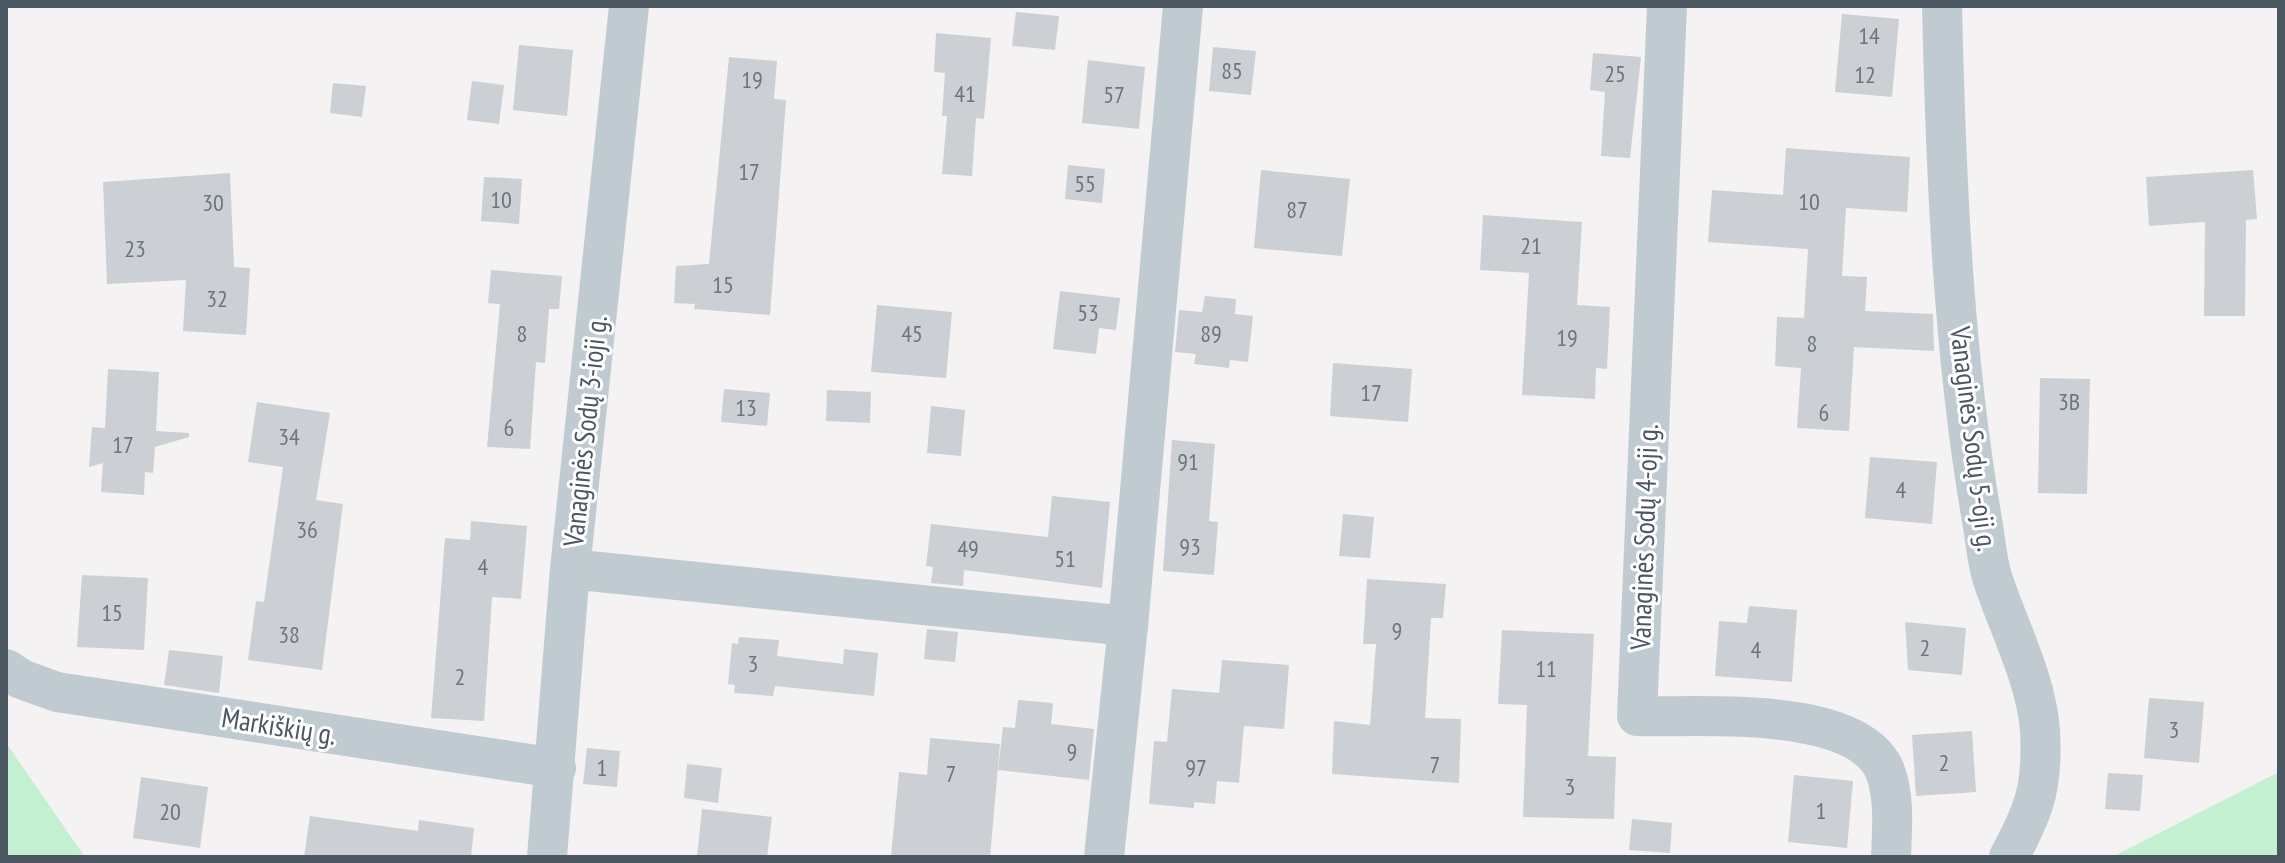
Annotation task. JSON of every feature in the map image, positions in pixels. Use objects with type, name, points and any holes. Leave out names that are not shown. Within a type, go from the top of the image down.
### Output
[{"type":"street","name":"Vanaginės Sodų 3-ioji g.","points":[[547,857],[570,569],[629,6]]},
{"type":"street","points":[[1104,857],[1128,626],[1183,6]]},
{"type":"street","name":"Vanaginės Sodų 4-oji g.","points":[[1667,6],[1637,716],[1773,721],[1829,727],[1866,745],[1884,771],[1893,813],[1891,857]]},
{"type":"street","name":"Vanaginės Sodų 5-oji g.","points":[[1942,6],[1945,140],[1955,274],[1979,504],[1991,576],[2027,672],[2040,726],[2041,770],[2034,811],[2009,857]]},
{"type":"street","points":[[570,569],[1128,626]]},
{"type":"street","name":"Markiškių g.","points":[[6,669],[21,679],[57,692],[556,768]]},
{"type":"green space","points":[[6,743],[85,857],[6,857]]},
{"type":"green space","points":[[2279,772],[2279,857],[2112,857]]},
{"type":"building","points":[[1016,12],[1059,16],[1055,50],[1012,46]]},
{"type":"building","points":[[1842,14],[1899,19],[1892,97],[1835,92]]},
{"type":"building","points":[[936,33],[991,38],[984,119],[976,118],[972,176],[942,174],[947,116],[942,116],[945,73],[934,72]]},
{"type":"building","points":[[519,45],[573,50],[567,116],[513,110]]},
{"type":"building","points":[[1213,47],[1256,51],[1251,95],[1209,91]]},
{"type":"building","points":[[1593,53],[1641,57],[1630,158],[1601,156],[1605,92],[1590,90]]},
{"type":"building","points":[[729,57],[777,61],[774,99],[786,100],[770,315],[694,309],[695,304],[674,303],[676,266],[709,264]]},
{"type":"building","points":[[1088,60],[1145,67],[1139,129],[1082,123]]},
{"type":"building","points":[[472,81],[504,85],[499,124],[467,120]]},
{"type":"building","points":[[333,83],[366,86],[362,117],[330,113]]},
{"type":"building","points":[[1786,148],[1910,157],[1907,212],[1846,208],[1842,276],[1867,277],[1865,311],[1933,314],[1934,351],[1854,347],[1849,431],[1797,428],[1801,368],[1775,366],[1777,317],[1804,318],[1808,249],[1708,242],[1712,190],[1783,195]]},
{"type":"building","points":[[1068,165],[1105,169],[1102,203],[1065,199]]},
{"type":"building","points":[[1261,170],[1350,179],[1342,256],[1254,248]]},
{"type":"building","points":[[2253,170],[2257,219],[2246,220],[2245,316],[2204,316],[2205,222],[2149,226],[2146,177]]},
{"type":"building","points":[[230,173],[234,267],[250,268],[246,335],[183,331],[186,280],[107,284],[103,182]]},
{"type":"building","points":[[484,177],[522,179],[519,224],[481,221]]},
{"type":"building","points":[[1483,215],[1582,222],[1577,305],[1610,307],[1607,369],[1596,368],[1595,399],[1522,395],[1529,273],[1480,270]]},
{"type":"building","points":[[491,270],[562,276],[559,309],[549,309],[545,363],[536,362],[530,449],[487,447],[500,304],[488,303]]},
{"type":"building","points":[[1060,291],[1120,298],[1116,330],[1099,328],[1096,354],[1053,349]]},
{"type":"building","points":[[1205,296],[1236,299],[1235,314],[1253,316],[1248,362],[1230,360],[1229,368],[1194,364],[1196,354],[1175,352],[1179,310],[1202,312]]},
{"type":"building","points":[[877,305],[952,312],[946,378],[871,372]]},
{"type":"building","points":[[1333,363],[1412,369],[1408,422],[1330,416]]},
{"type":"building","points":[[108,369],[159,372],[156,431],[189,433],[189,437],[155,447],[153,473],[145,472],[144,495],[101,492],[103,463],[89,467],[92,427],[105,428]]},
{"type":"building","points":[[2040,378],[2090,379],[2087,494],[2038,493]]},
{"type":"building","points":[[724,389],[770,393],[767,426],[721,422]]},
{"type":"building","points":[[827,390],[871,392],[870,423],[826,421]]},
{"type":"building","points":[[257,402],[330,413],[316,500],[343,504],[322,670],[248,660],[256,601],[264,602],[283,467],[248,462]]},
{"type":"building","points":[[931,406],[965,410],[961,456],[927,453]]},
{"type":"building","points":[[1172,440],[1215,444],[1209,521],[1218,522],[1214,575],[1163,571]]},
{"type":"building","points":[[1870,457],[1937,462],[1932,524],[1865,518]]},
{"type":"building","points":[[1052,496],[1110,502],[1102,588],[964,570],[963,586],[931,583],[933,567],[926,566],[931,524],[1048,537]]},
{"type":"building","points":[[1343,514],[1374,517],[1370,558],[1339,556]]},
{"type":"building","points":[[471,521],[527,526],[521,599],[492,597],[484,721],[431,718],[445,538],[470,540]]},
{"type":"building","points":[[82,575],[148,578],[144,650],[77,647]]},
{"type":"building","points":[[1367,579],[1446,584],[1443,618],[1431,618],[1425,718],[1461,719],[1459,783],[1332,774],[1334,721],[1370,725],[1376,644],[1363,644]]},
{"type":"building","points":[[1749,606],[1797,610],[1792,682],[1715,676],[1719,621],[1747,623]]},
{"type":"building","points":[[1905,622],[1966,628],[1962,675],[1908,670]]},
{"type":"building","points":[[927,629],[958,632],[955,662],[924,659]]},
{"type":"building","points":[[1502,630],[1594,634],[1588,756],[1616,757],[1614,819],[1523,817],[1527,705],[1498,704]]},
{"type":"building","points":[[739,637],[779,640],[777,656],[843,664],[844,649],[878,653],[874,696],[775,686],[773,696],[734,693],[735,685],[728,684],[732,643],[738,644]]},
{"type":"building","points":[[169,650],[223,656],[219,693],[164,685]]},
{"type":"building","points":[[1222,660],[1289,665],[1284,729],[1244,726],[1239,783],[1217,781],[1215,804],[1194,802],[1194,808],[1149,804],[1154,741],[1167,742],[1172,689],[1219,693]]},
{"type":"building","points":[[2149,698],[2204,702],[2199,763],[2144,758]]},
{"type":"building","points":[[1018,700],[1053,703],[1051,724],[1094,729],[1089,780],[998,770],[1003,727],[1015,728]]},
{"type":"building","points":[[1972,731],[1976,792],[1916,796],[1912,735]]},
{"type":"building","points":[[930,738],[1000,744],[990,857],[891,857],[899,772],[927,775]]},
{"type":"building","points":[[587,748],[620,751],[617,787],[583,784]]},
{"type":"building","points":[[687,764],[722,768],[718,803],[684,798]]},
{"type":"building","points":[[2108,773],[2143,775],[2140,811],[2105,809]]},
{"type":"building","points":[[1794,775],[1853,781],[1847,848],[1788,842]]},
{"type":"building","points":[[141,777],[208,787],[200,848],[133,838]]},
{"type":"building","points":[[702,809],[772,817],[767,857],[697,857]]},
{"type":"building","points":[[310,816],[418,831],[419,820],[474,828],[471,857],[304,857]]},
{"type":"building","points":[[1632,819],[1672,823],[1670,853],[1629,850]]}]
